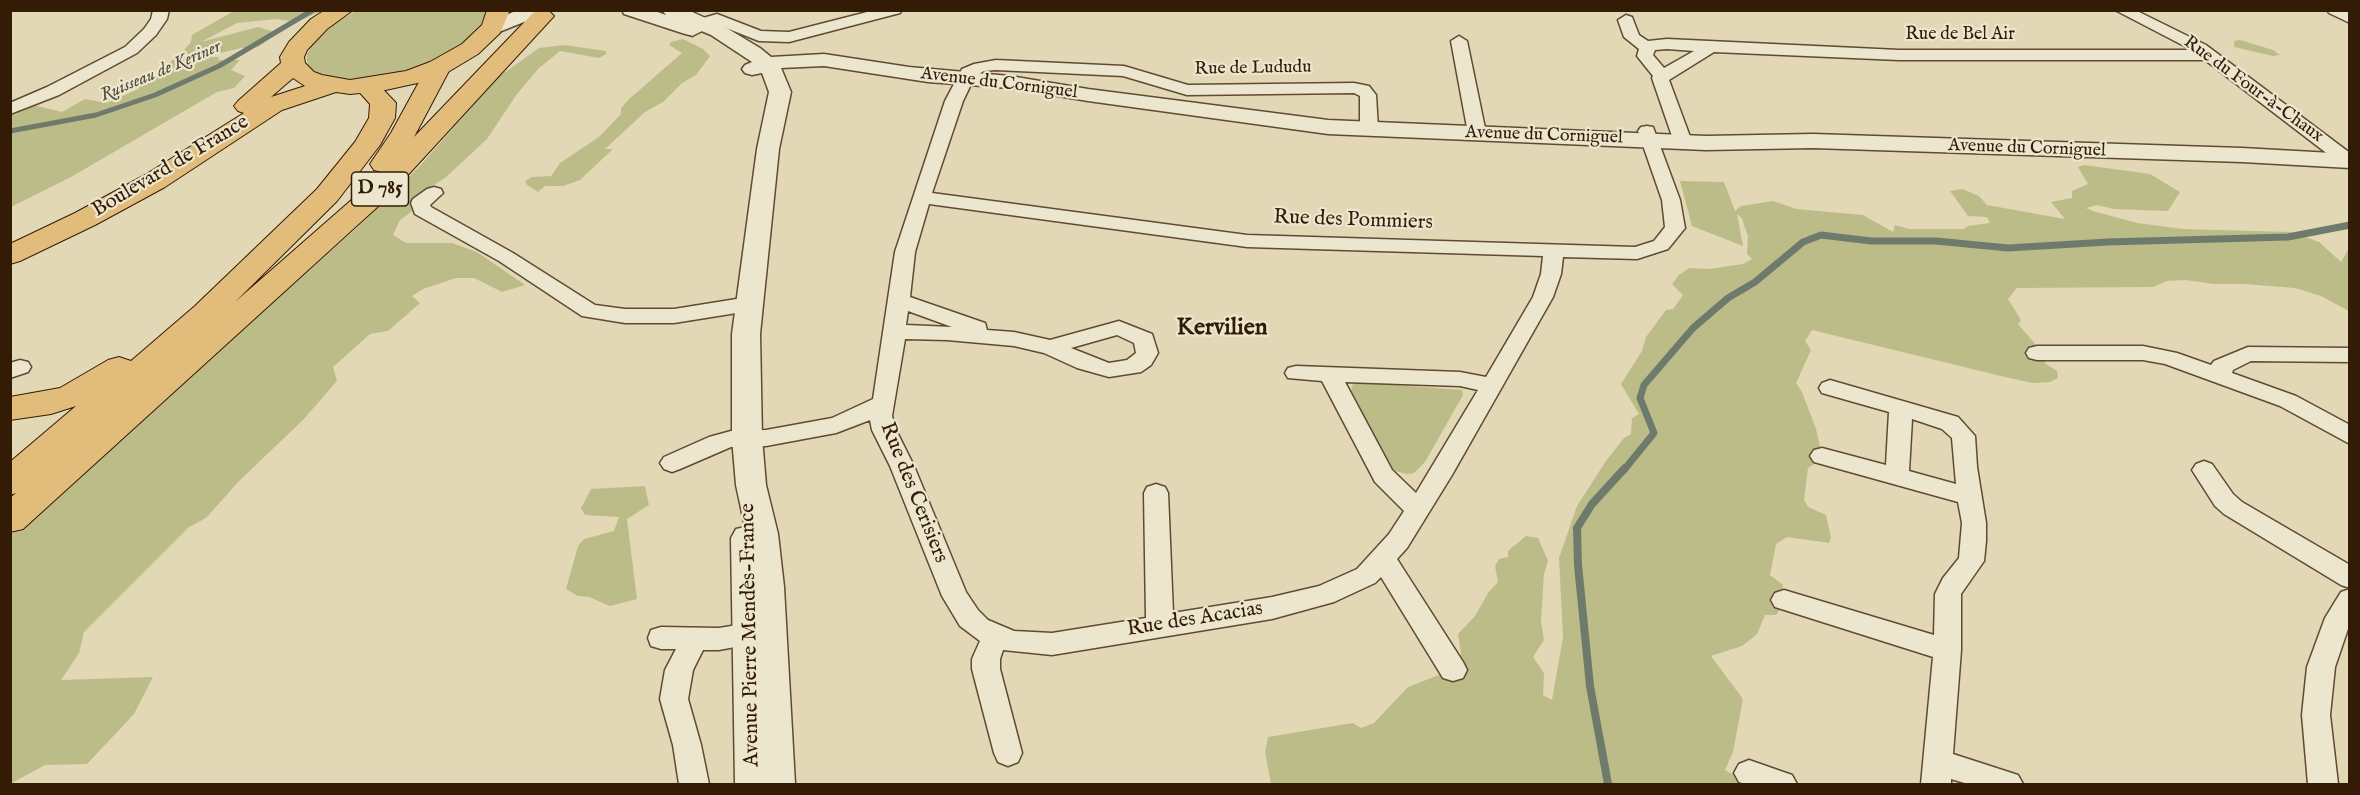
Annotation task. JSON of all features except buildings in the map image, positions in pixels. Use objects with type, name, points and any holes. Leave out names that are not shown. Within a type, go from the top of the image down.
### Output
[{"type":"main road","points":[[342,10],[319,24],[304,37],[292,57],[293,65],[305,77],[334,85],[366,86],[395,82],[439,67],[470,50],[496,19]]},
{"type":"main road","name":"D 785","points":[[10,519],[390,180],[540,13]]},
{"type":"main road","name":"Boulevard de France","points":[[10,239],[71,211],[205,135],[255,100],[293,65]]},
{"type":"main road","name":"D 785","points":[[204,348],[353,201],[404,133],[439,67]]},
{"type":"main road","name":"Boulevard de France","points":[[10,255],[85,219],[155,181],[273,105],[334,85]]},
{"type":"main road","name":"D 785","points":[[10,482],[206,313],[327,195],[367,146],[382,118],[383,103],[366,86]]},
{"type":"main road","points":[[10,411],[51,403],[72,396],[206,313]]},
{"type":"main road","points":[[10,411],[29,424],[31,432],[30,440],[10,462]]},
{"type":"street","points":[[10,109],[53,91],[130,50],[150,32],[159,19],[160,10]]},
{"type":"street","name":"Avenue Pierre Mendès-France","points":[[631,10],[670,16],[741,43],[771,70],[780,92],[772,123],[746,334],[750,485],[747,541],[776,784]]},
{"type":"street","points":[[697,27],[717,19],[759,36],[781,38],[812,33],[895,10]]},
{"type":"street","name":"Rue du Four-à-Chaux","points":[[2122,10],[2173,33],[2210,55],[2345,154]]},
{"type":"street","points":[[2334,10],[2349,18]]},
{"type":"street","points":[[496,19],[540,13]]},
{"type":"street","points":[[1626,20],[1632,37],[1647,48],[1645,52],[1647,60],[1662,75]]},
{"type":"street","name":"Avenue Pierre Mendès-France","points":[[697,27],[729,52],[750,76],[765,102],[772,123]]},
{"type":"street","points":[[1459,41],[1477,130]]},
{"type":"street","name":"Rue de Bel Air","points":[[1647,48],[1651,45],[1667,44],[1899,55],[2210,55]]},
{"type":"street","points":[[1681,137],[1659,81],[1662,75],[1711,47]]},
{"type":"street","name":"Rue de Lududu","points":[[964,80],[980,67],[996,65],[1124,71],[1187,90],[1354,88],[1363,90],[1368,95],[1369,126]]},
{"type":"street","name":"Avenue du Corniguel","points":[[750,76],[771,70],[862,66],[964,80],[1022,92],[1088,95],[1276,121],[1369,126],[2242,155],[2345,154]]},
{"type":"street","name":"Rue des Cerisiers","points":[[964,80],[921,197],[905,252],[895,332],[881,404],[884,430],[902,466],[955,596],[973,622],[995,637]]},
{"type":"street","name":"Rue des Pommiers","points":[[921,197],[1246,241],[1637,253],[1655,248],[1671,235],[1675,228],[1671,200],[1648,136]]},
{"type":"street","points":[[434,193],[420,203],[422,210],[507,257],[580,307],[590,311],[625,316],[674,316],[749,304]]},
{"type":"street","name":"Rue des Acacias","points":[[995,637],[1034,645],[1052,644],[1160,627],[1272,608],[1325,595],[1366,576],[1383,559],[1444,470],[1543,297],[1551,274],[1553,252]]},
{"type":"street","points":[[898,300],[998,336],[1050,347]]},
{"type":"street","points":[[895,332],[998,336]]},
{"type":"street","points":[[2037,353],[2143,353],[2169,358],[2288,401],[2349,436]]},
{"type":"street","points":[[2221,375],[2222,366],[2248,354],[2349,355]]},
{"type":"street","points":[[1296,373],[1460,379],[1492,386]]},
{"type":"street","points":[[1330,375],[1383,476],[1402,496],[1418,508]]},
{"type":"street","points":[[1830,388],[1941,419],[1957,428],[1963,436],[1965,467],[1974,523],[1972,550],[1971,561],[1952,585],[1948,594],[1947,650],[1937,773],[2008,784]]},
{"type":"street","points":[[672,463],[717,443],[747,438],[766,438],[836,424],[881,404]]},
{"type":"street","points":[[1897,477],[1901,407]]},
{"type":"street","points":[[836,424],[884,430]]},
{"type":"street","points":[[1822,456],[1971,497]]},
{"type":"street","points":[[2204,470],[2224,500],[2233,508],[2349,578]]},
{"type":"street","points":[[1156,493],[1160,627]]},
{"type":"street","points":[[1383,559],[1453,670]]},
{"type":"street","points":[[2323,784],[2316,715],[2321,667],[2334,626],[2349,599]]},
{"type":"street","points":[[1784,600],[1947,650]]},
{"type":"street","points":[[661,638],[695,639],[759,633]]},
{"type":"street","name":"Avenue Pierre Mendès-France","points":[[753,784],[759,633]]},
{"type":"street","points":[[995,637],[986,659],[986,669],[1008,753]]},
{"type":"street","points":[[694,784],[687,745],[674,699],[680,670],[695,639]]},
{"type":"street","points":[[1749,773],[1782,784]]},
{"type":"green space","points":[[234,11],[321,11],[297,22],[276,19],[237,23],[201,42],[258,27],[278,33],[258,47],[241,48],[212,55],[212,57],[219,57],[218,60],[240,60],[231,70],[245,76],[234,88],[217,92],[71,177],[11,207],[10,113],[33,105],[62,112],[85,99],[107,103],[138,89],[143,81],[154,77],[185,49],[191,42],[192,35]]},
{"type":"green space","points":[[356,11],[489,11],[482,26],[469,41],[423,69],[364,80],[348,80],[332,78],[310,69],[307,54],[313,43],[337,22]]},
{"type":"green space","points":[[683,39],[703,49],[710,56],[696,75],[682,83],[663,102],[645,112],[605,149],[613,149],[580,180],[563,186],[545,186],[538,192],[527,185],[525,181],[532,177],[551,176],[560,163],[599,137],[621,114],[621,108],[628,100],[682,53],[669,45],[671,42]]},
{"type":"green space","points":[[2240,40],[2273,50],[2280,55],[2273,56],[2234,47],[2234,41]]},
{"type":"green space","points":[[564,45],[606,51],[606,54],[599,58],[560,51],[539,68],[517,94],[487,139],[445,178],[430,187],[411,212],[400,220],[393,235],[406,243],[452,243],[477,252],[525,285],[502,292],[474,278],[456,278],[423,289],[412,296],[420,303],[388,331],[370,334],[333,367],[337,381],[303,420],[239,481],[206,518],[189,527],[84,632],[79,653],[61,680],[153,677],[134,714],[87,764],[45,765],[10,784],[10,535],[357,228],[419,167],[497,78],[539,48]]},
{"type":"green space","points":[[2084,165],[2150,174],[2180,192],[2168,211],[2114,209],[2097,205],[2086,208],[2093,211],[2137,223],[2183,229],[2291,232],[2319,242],[2341,262],[2349,248],[2349,311],[2321,296],[2295,288],[2245,284],[2214,284],[2185,280],[2167,281],[2153,287],[2017,288],[2008,299],[2021,320],[2018,324],[2036,345],[2049,354],[2042,357],[2046,364],[2057,371],[2058,378],[2050,382],[2032,383],[1812,330],[1805,341],[1811,350],[1796,383],[1802,392],[1820,446],[1818,461],[1808,468],[1804,500],[1808,507],[1826,515],[1831,538],[1829,543],[1787,537],[1776,544],[1770,575],[1783,585],[1781,608],[1776,615],[1765,615],[1757,634],[1742,646],[1711,656],[1743,699],[1733,752],[1725,770],[1748,784],[1271,784],[1265,752],[1268,737],[1353,723],[1361,728],[1374,723],[1408,687],[1457,668],[1461,653],[1458,634],[1475,616],[1488,593],[1498,582],[1495,566],[1499,559],[1508,557],[1508,551],[1526,536],[1538,538],[1548,561],[1544,574],[1541,622],[1544,640],[1533,657],[1544,673],[1543,695],[1552,700],[1563,637],[1559,558],[1577,506],[1606,461],[1624,438],[1631,434],[1632,418],[1639,414],[1621,384],[1642,351],[1646,337],[1666,310],[1673,309],[1683,295],[1672,284],[1679,275],[1689,268],[1709,269],[1743,264],[1752,259],[1747,254],[1748,236],[1742,218],[1737,214],[1743,246],[1692,226],[1680,181],[1724,182],[1735,211],[1741,206],[1773,201],[1796,209],[1863,215],[1893,232],[1895,225],[1909,229],[1964,229],[1968,226],[1990,223],[1987,217],[1968,216],[1950,191],[1962,189],[1979,196],[1987,205],[2065,219],[2051,202],[2072,198],[2072,191],[2088,184],[2078,167]]},
{"type":"green space","points":[[1359,382],[1462,390],[1463,395],[1425,462],[1414,473],[1395,471],[1389,465],[1351,394],[1352,385]]},
{"type":"green space","points":[[645,486],[649,505],[627,519],[637,599],[610,606],[589,597],[578,596],[566,589],[578,546],[584,539],[614,531],[619,517],[585,515],[581,508],[591,489]]},
{"type":"waterway","name":"Ruisseau de Keriner","points":[[10,131],[96,115],[155,95],[219,66],[313,10]]},
{"type":"waterway","points":[[1624,470],[1654,433],[1640,398],[1644,385],[1693,328],[1728,298],[1755,282],[1803,242],[1821,235],[1871,241],[1936,241],[2008,248],[2108,242],[2288,237],[2350,225]]},
{"type":"waterway","points":[[1608,784],[1590,686],[1578,565],[1577,528],[1592,504],[1625,468]]},
{"type":"district","name":"Kervilien","points":[[1222,329]]}]
